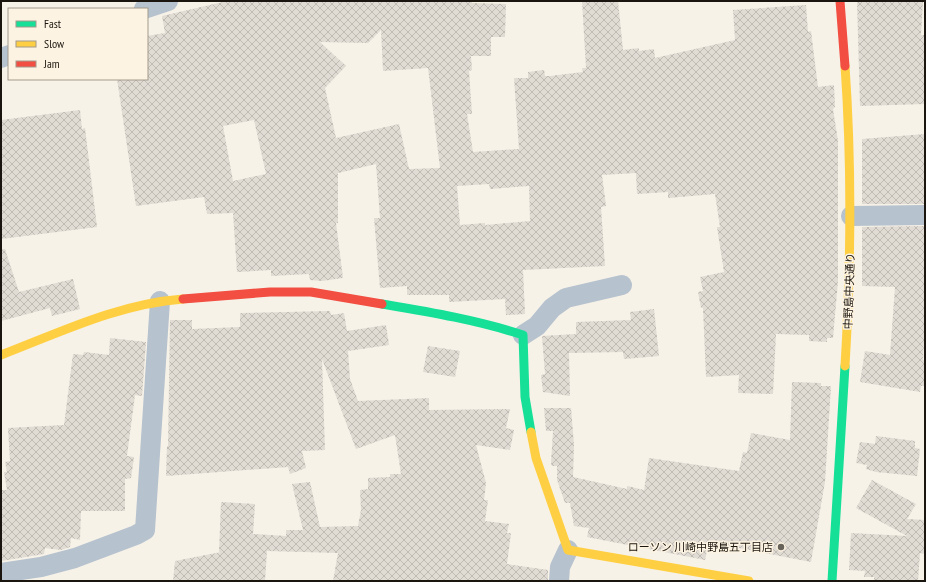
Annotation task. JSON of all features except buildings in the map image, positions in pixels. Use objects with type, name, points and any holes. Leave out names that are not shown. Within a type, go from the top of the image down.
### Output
[{"type":"street","points":[[147,8],[168,1]]},
{"type":"street","name":"中野島中央通り","points":[[832,581],[850,289],[850,134],[840,1]]},
{"type":"street","points":[[851,216],[925,215]]},
{"type":"street","points":[[523,335],[537,326],[552,308],[566,298],[622,285]]},
{"type":"street","points":[[1,355],[118,310],[160,301],[270,292],[311,292],[437,313],[498,327],[523,335]]},
{"type":"street","points":[[1,573],[41,567],[75,558],[145,530],[160,301]]},
{"type":"street","points":[[523,335],[525,397],[536,458],[568,550],[560,567],[559,581]]},
{"type":"street","points":[[568,550],[669,566],[749,581]]},
{"type":"traffic: fast","points":[[382,304],[435,313],[523,335],[525,397],[531,432]]},
{"type":"traffic: fast","points":[[832,581],[845,366]]},
{"type":"traffic: slow","points":[[845,66],[850,178],[849,291],[845,366]]},
{"type":"traffic: slow","points":[[1,355],[90,320],[136,307],[183,299]]},
{"type":"traffic: slow","points":[[531,432],[536,458],[568,550],[749,581]]},
{"type":"traffic: jam","points":[[840,1],[845,66]]},
{"type":"traffic: jam","points":[[183,299],[270,292],[311,292],[382,304]]},
{"type":"place","name":"ローソン 川崎中野島五丁目店","points":[[781,547]]}]
